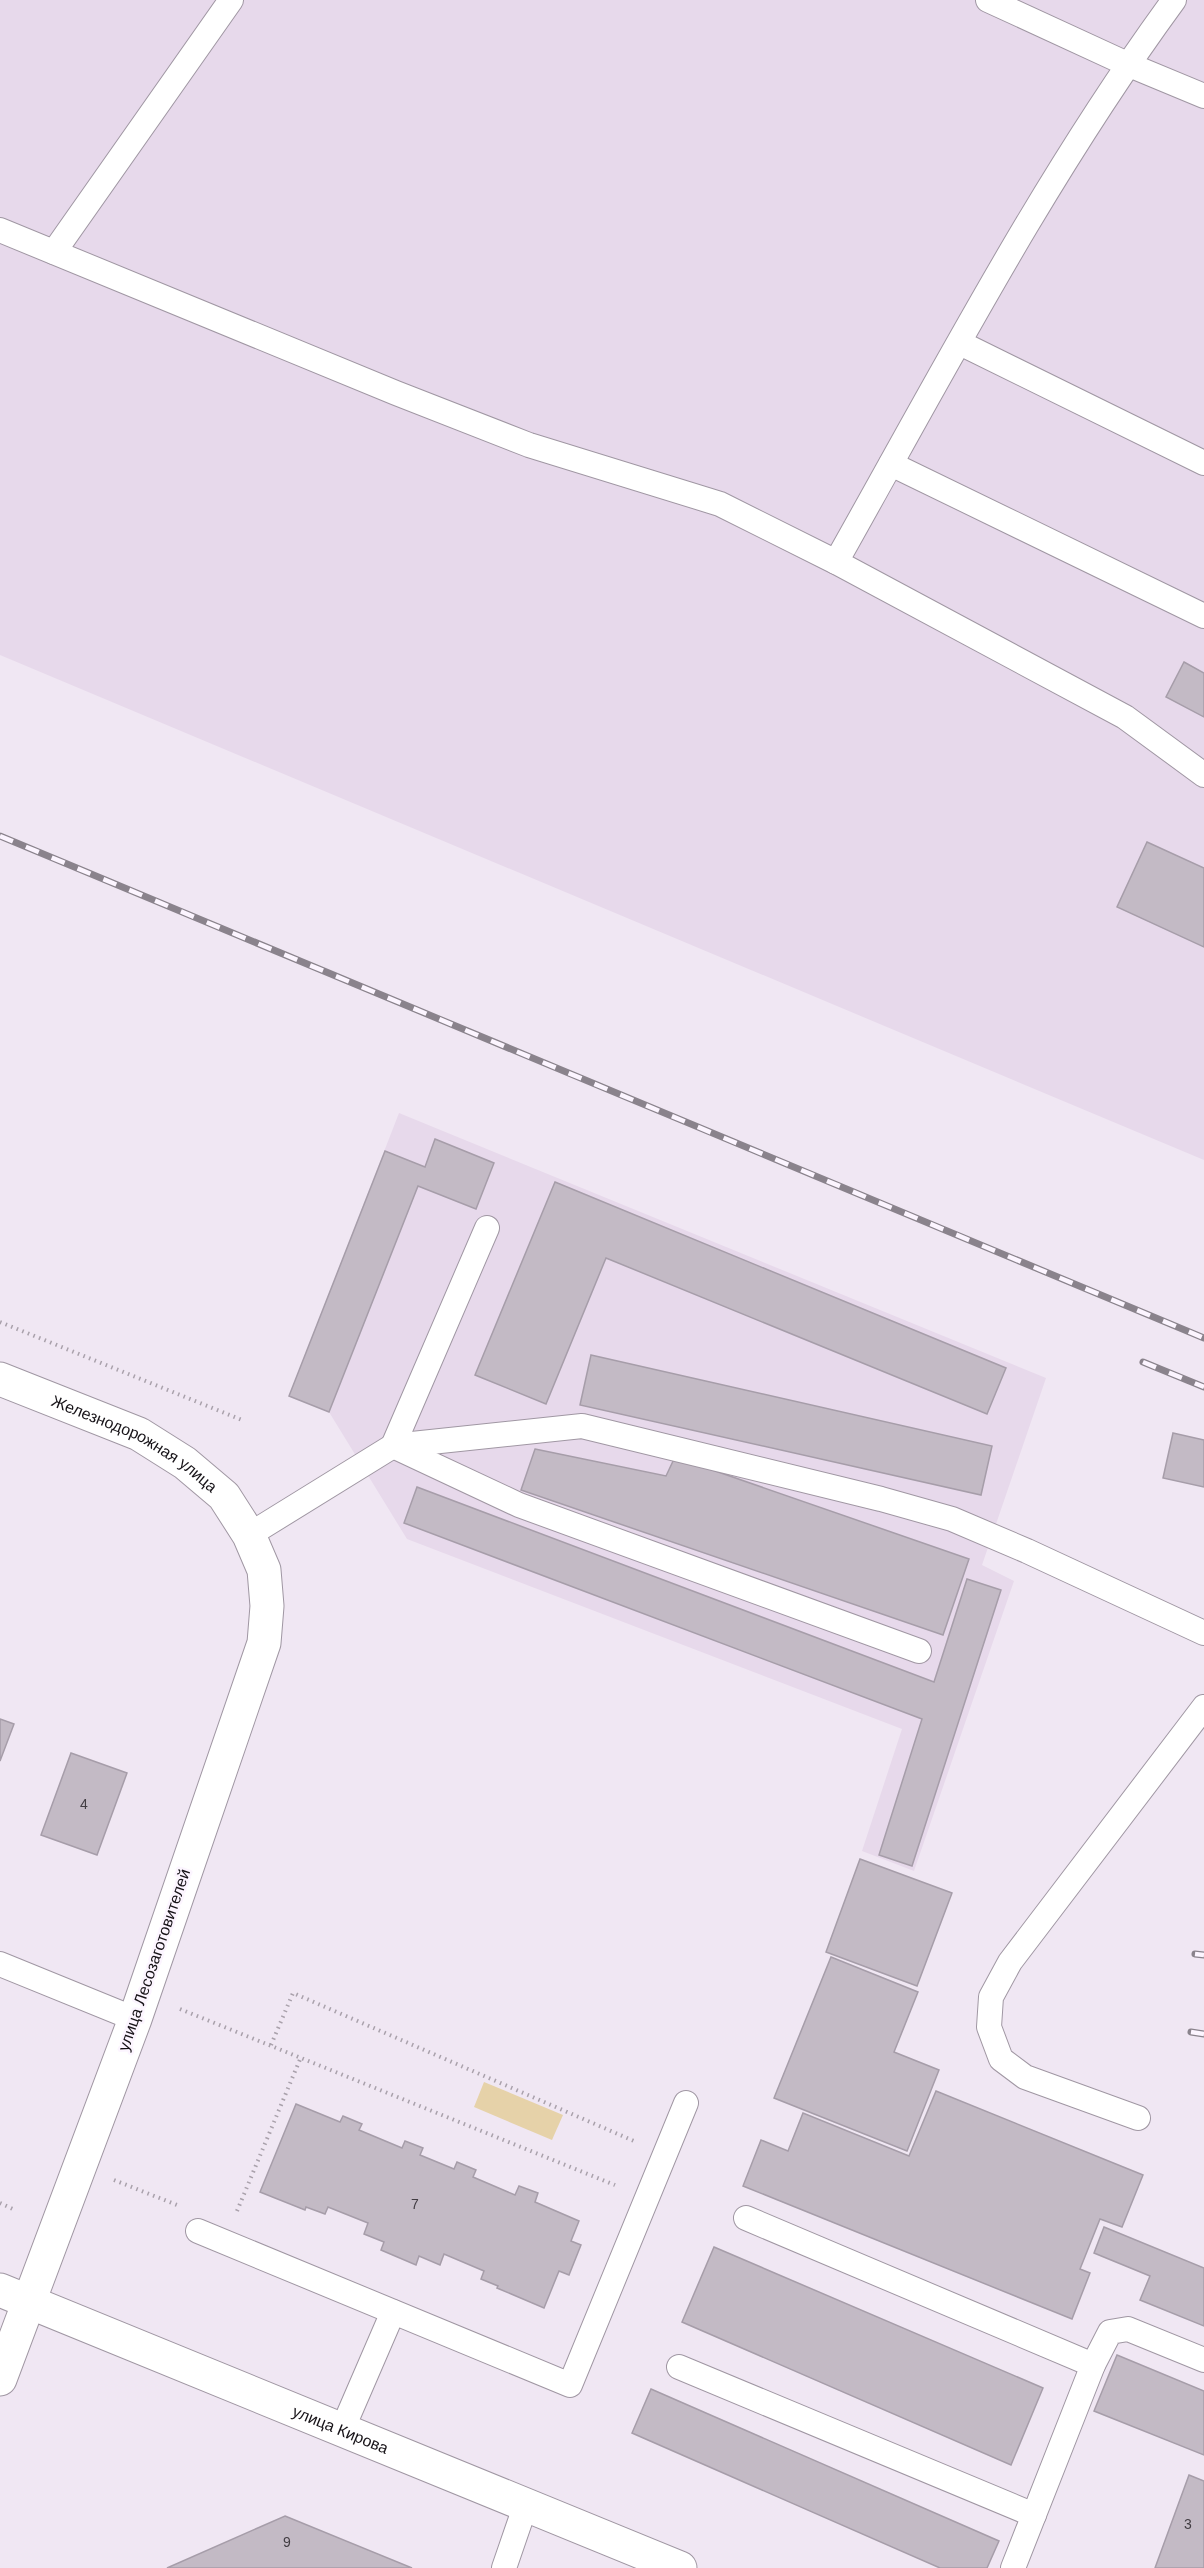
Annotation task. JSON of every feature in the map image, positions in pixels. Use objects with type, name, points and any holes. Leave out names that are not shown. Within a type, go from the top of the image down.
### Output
[{"type":"main road","name":"Железнодорожная улица","points":[[0,1378],[139,1434],[185,1463],[224,1496],[249,1535]]},
{"type":"main road","name":"улица Лесозаготовителей","points":[[0,2379],[15,2296],[80,2166],[139,2006],[264,1643],[267,1606],[264,1570],[249,1535]]},
{"type":"main road","name":"улица Кирова","points":[[15,2296],[680,2568]]},
{"type":"lane","points":[[54,252],[231,0]]},
{"type":"lane","points":[[988,0],[1126,64],[1204,96]]},
{"type":"lane","points":[[836,562],[1071,150],[1126,64],[1174,0]]},
{"type":"lane","points":[[0,230],[529,445],[720,504],[836,562],[1125,717],[1204,775]]},
{"type":"lane","points":[[960,344],[1204,463]]},
{"type":"lane","points":[[891,464],[1204,616]]},
{"type":"lane","points":[[393,1446],[487,1228]]},
{"type":"lane","points":[[249,1535],[393,1446],[582,1426],[881,1499],[952,1519],[1028,1551],[1204,1633]]},
{"type":"lane","points":[[393,1446],[519,1505],[919,1651]]},
{"type":"lane","points":[[1137,2118],[1025,2077],[1001,2059],[989,2027],[991,1997],[1010,1962],[1204,1707]]},
{"type":"lane","points":[[0,1964],[139,2006]]},
{"type":"lane","points":[[198,2231],[570,2385],[686,2103]]},
{"type":"lane","points":[[746,2218],[1093,2365]]},
{"type":"lane","points":[[342,2430],[393,2312]]},
{"type":"lane","points":[[1013,2568],[1093,2365],[1110,2332],[1128,2329],[1204,2360]]},
{"type":"lane","points":[[679,2367],[1034,2515]]},
{"type":"lane","points":[[504,2568],[526,2504]]},
{"type":"path","points":[[0,1322],[242,1420]]},
{"type":"path","points":[[271,2045],[293,1994],[642,2144]]},
{"type":"path","points":[[139,2006],[271,2045],[622,2188]]},
{"type":"path","points":[[234,2220],[301,2057]]},
{"type":"path","points":[[80,2166],[184,2208]]},
{"type":"path","points":[[0,2203],[15,2210]]},
{"type":"shaded area","points":[[0,0],[1204,0],[1204,1160],[0,655]]},
{"type":"shaded area","points":[[399,1113],[1046,1378],[982,1565],[1014,1581],[914,1871],[862,1851],[902,1729],[407,1539],[329,1412],[289,1396]]},
{"type":"shaded area","points":[[484,2082],[563,2115],[552,2140],[474,2107]]},
{"type":"building","points":[[1184,662],[1204,673],[1204,717],[1166,697]]},
{"type":"building","points":[[1147,842],[1204,868],[1204,947],[1117,907]]},
{"type":"building","points":[[435,1139],[494,1163],[476,1209],[418,1186],[329,1412],[289,1396],[385,1151],[425,1167]]},
{"type":"building","points":[[555,1182],[1006,1368],[987,1414],[606,1258],[546,1404],[475,1375]]},
{"type":"building","points":[[591,1355],[992,1446],[981,1495],[580,1405]]},
{"type":"building","points":[[1173,1433],[1204,1440],[1204,1487],[1163,1478]]},
{"type":"building","points":[[535,1449],[666,1476],[675,1457],[969,1559],[943,1635],[521,1490]]},
{"type":"building","points":[[417,1487],[934,1682],[967,1579],[1001,1590],[912,1866],[879,1855],[922,1719],[404,1523]]},
{"type":"building","points":[[0,1719],[14,1724],[0,1761]]},
{"type":"building","points":[[71,1753],[127,1773],[97,1855],[41,1835]]},
{"type":"building","points":[[860,1859],[952,1893],[917,1986],[826,1952]]},
{"type":"building","points":[[831,1957],[918,1992],[894,2052],[939,2070],[907,2151],[774,2098]]},
{"type":"building","points":[[936,2091],[1143,2175],[1122,2227],[1100,2219],[1080,2269],[1090,2273],[1072,2319],[743,2186],[761,2140],[788,2151],[803,2113],[909,2156]]},
{"type":"building","points":[[296,2104],[340,2122],[343,2116],[362,2124],[359,2130],[402,2148],[405,2141],[423,2148],[420,2155],[454,2169],[457,2162],[476,2170],[473,2177],[515,2195],[519,2186],[538,2193],[535,2202],[579,2221],[571,2241],[581,2245],[569,2275],[559,2271],[544,2308],[497,2288],[498,2286],[481,2279],[484,2271],[444,2254],[440,2265],[419,2256],[416,2265],[381,2250],[384,2242],[364,2234],[368,2223],[328,2207],[325,2214],[306,2207],[305,2210],[260,2192]]},
{"type":"building","points":[[1104,2227],[1204,2268],[1204,2326],[1140,2300],[1150,2276],[1094,2253]]},
{"type":"building","points":[[714,2247],[1043,2388],[1011,2465],[682,2322]]},
{"type":"building","points":[[1117,2355],[1204,2391],[1204,2455],[1094,2411]]},
{"type":"building","points":[[651,2389],[999,2541],[987,2568],[940,2568],[632,2433]]},
{"type":"building","points":[[1189,2475],[1204,2481],[1204,2568],[1155,2568]]},
{"type":"building","points":[[285,2516],[412,2568],[167,2568]]},
{"type":"railway","points":[[0,836],[1204,1338]]},
{"type":"railway","points":[[1143,1362],[1204,1387]]},
{"type":"railway","points":[[1195,1954],[1204,1955]]},
{"type":"railway","points":[[1191,2032],[1204,2034]]}]
